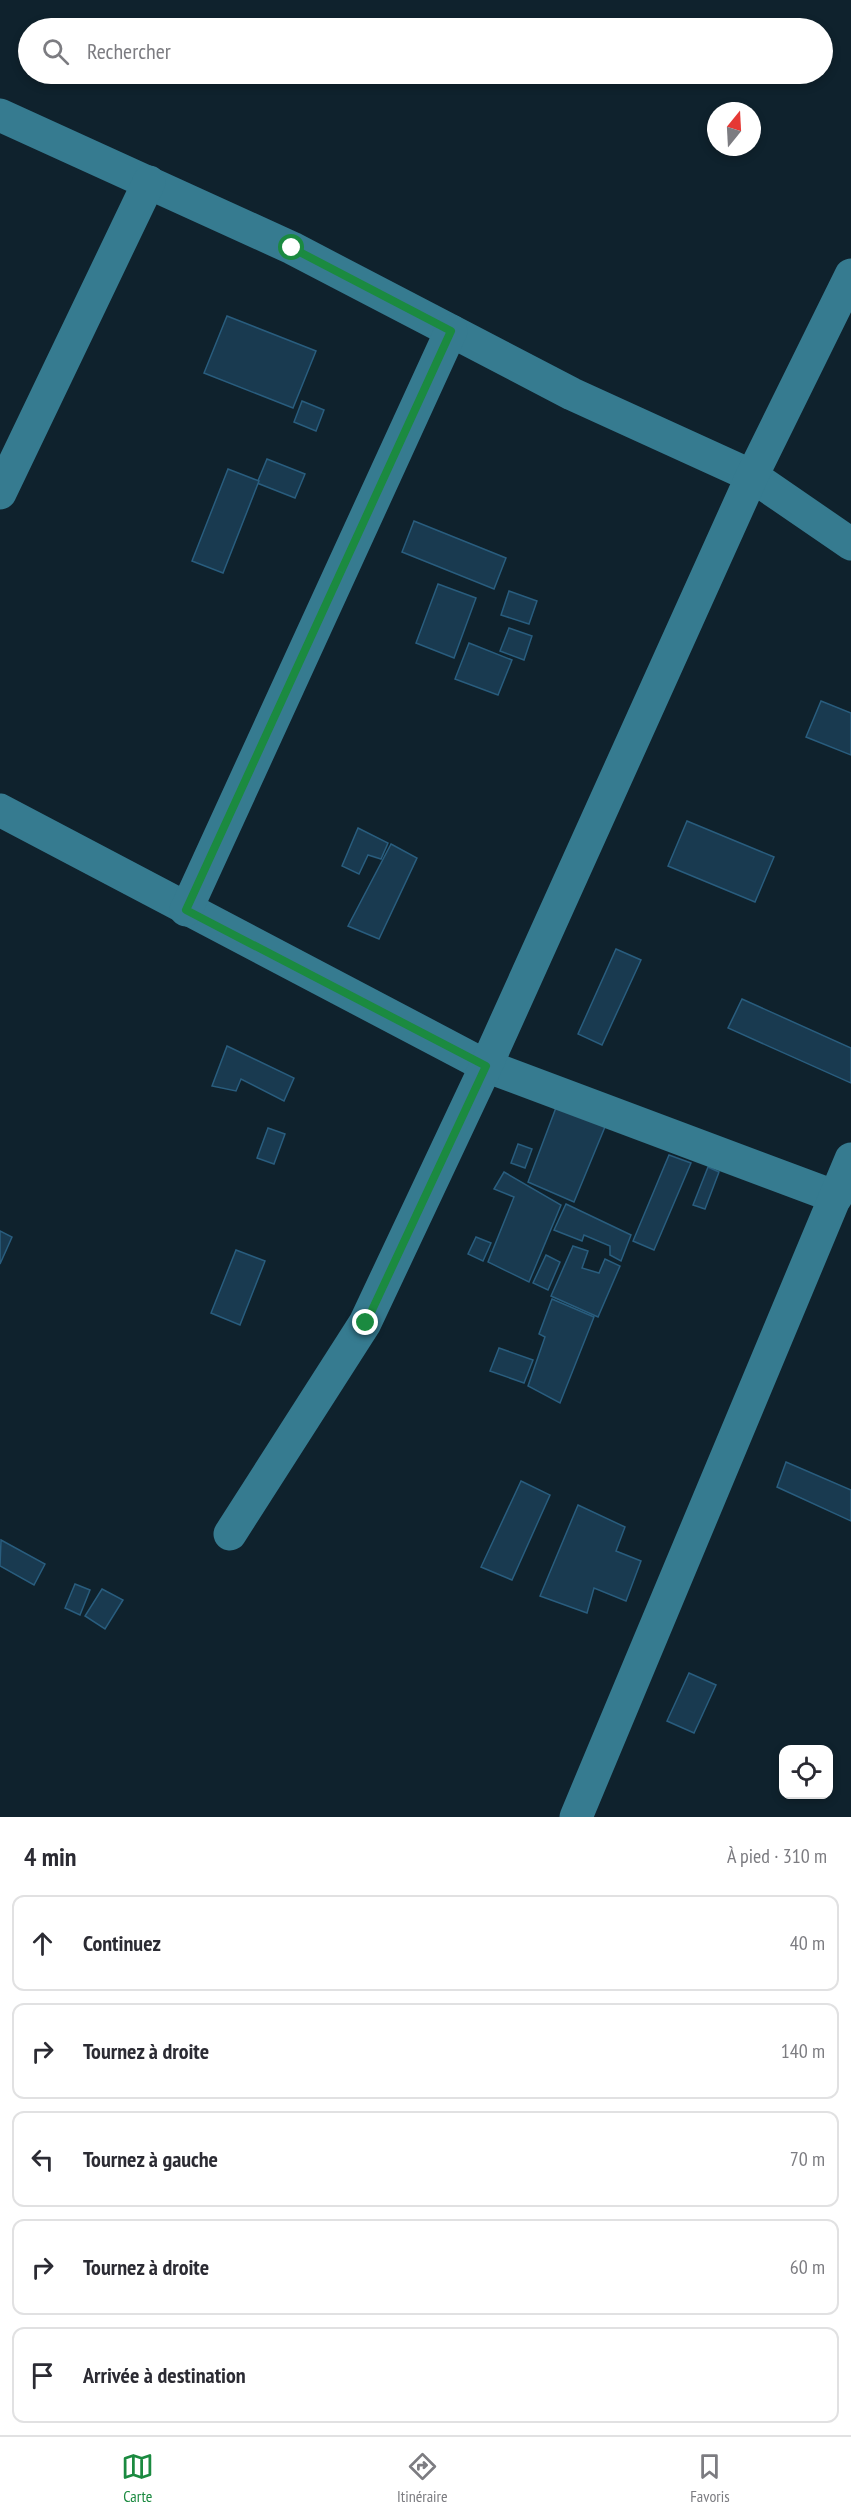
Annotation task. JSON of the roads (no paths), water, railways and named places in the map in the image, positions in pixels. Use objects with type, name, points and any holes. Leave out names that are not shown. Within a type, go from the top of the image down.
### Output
[{"type":"street","points":[[0,115],[292,248],[572,394],[752,476],[851,544]]},
{"type":"street","points":[[0,493],[149,183]]},
{"type":"street","points":[[230,1534],[366,1323],[486,1066],[752,476],[851,275]]},
{"type":"street","points":[[186,910],[451,331]]},
{"type":"street","points":[[0,810],[486,1066],[836,1197]]},
{"type":"street","points":[[576,1817],[851,1159]]}]
